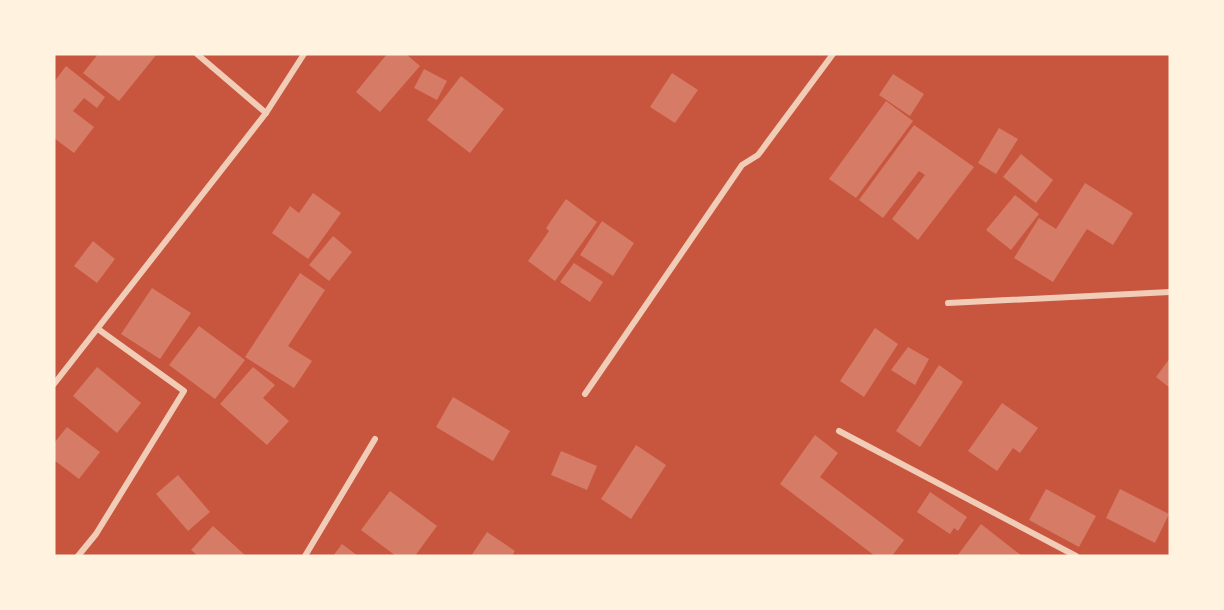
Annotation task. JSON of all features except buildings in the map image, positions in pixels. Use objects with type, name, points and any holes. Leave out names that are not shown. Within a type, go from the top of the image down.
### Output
[{"type":"street","points":[[197,54],[266,113]]},
{"type":"street","points":[[54,384],[266,113],[304,54]]},
{"type":"street","points":[[585,394],[742,165],[758,155],[833,54]]},
{"type":"street","points":[[948,303],[1170,292]]},
{"type":"street","points":[[78,556],[96,534],[184,391],[98,329]]},
{"type":"street","points":[[839,431],[1076,556]]},
{"type":"street","points":[[305,556],[375,439]]}]
